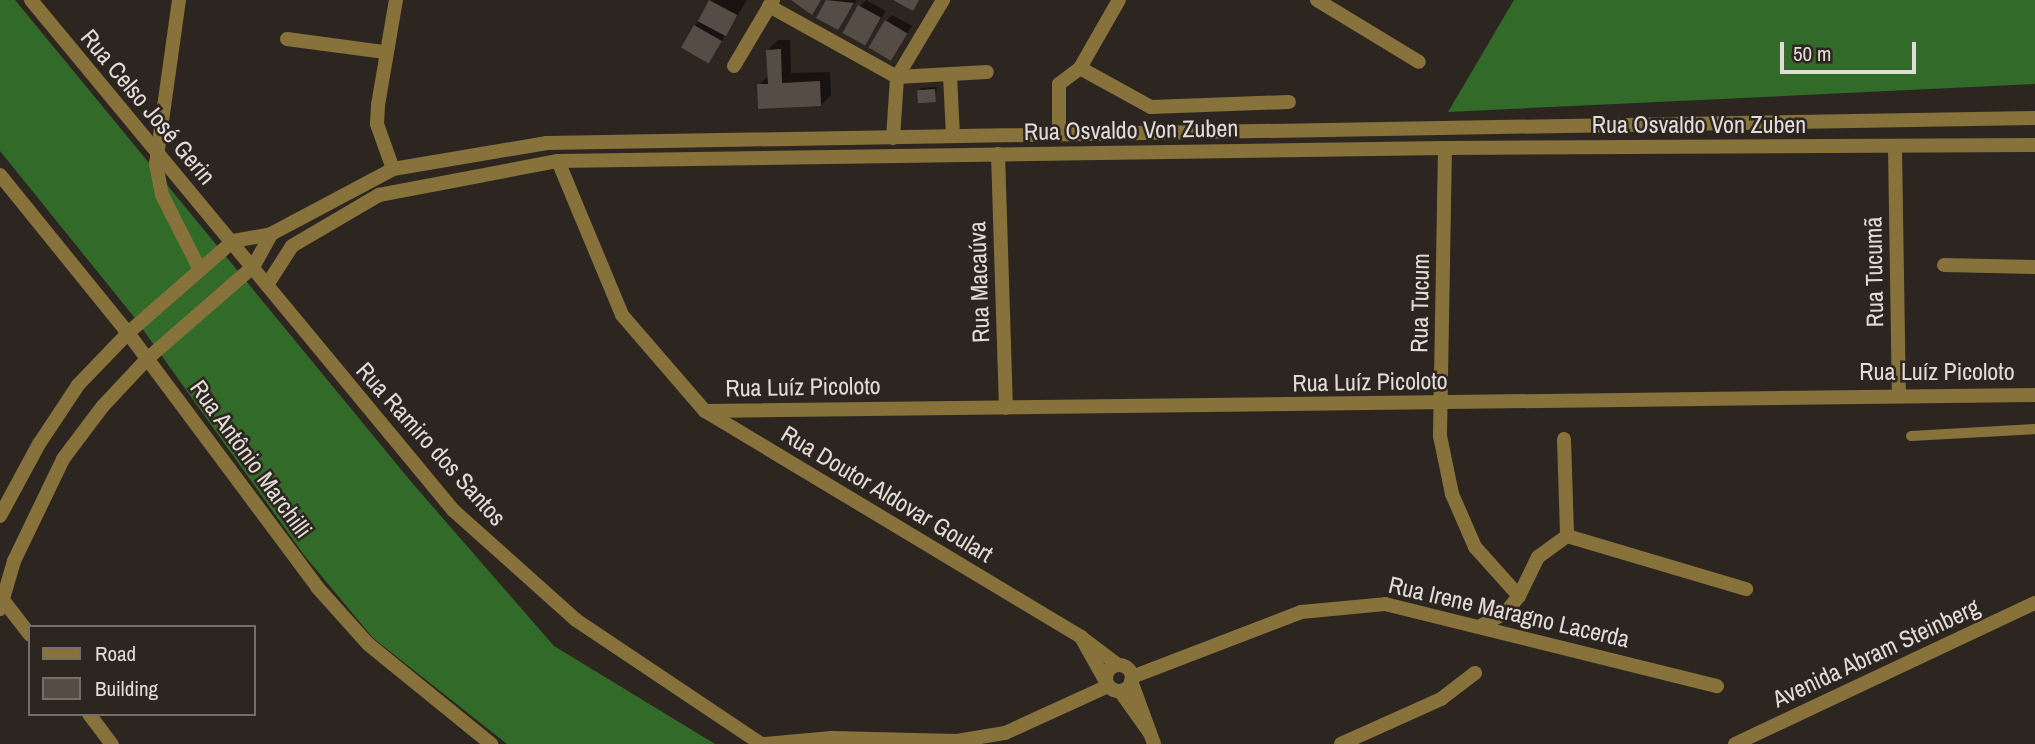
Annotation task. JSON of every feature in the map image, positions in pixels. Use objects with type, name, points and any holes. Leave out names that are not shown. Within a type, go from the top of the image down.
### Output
[{"type":"street","name":"Rua Celso José Gerin","points":[[31,0],[156,153],[233,241]]},
{"type":"street","points":[[178,0],[156,153],[162,195],[200,270]]},
{"type":"street","points":[[393,169],[377,124],[385,52],[396,0]]},
{"type":"street","points":[[893,138],[897,77],[943,0]]},
{"type":"street","points":[[1059,134],[1059,84],[1080,68],[1119,0]]},
{"type":"street","points":[[1317,0],[1419,62]]},
{"type":"street","points":[[734,66],[771,3],[897,77],[987,72]]},
{"type":"street","points":[[287,39],[385,52]]},
{"type":"street","points":[[1080,68],[1151,107],[1289,102]]},
{"type":"street","points":[[950,75],[953,136]]},
{"type":"street","name":"Rua Osvaldo Von Zuben","points":[[233,241],[271,234],[393,169],[547,143],[2035,118]]},
{"type":"street","name":"Rua Osvaldo Von Zuben","points":[[267,285],[292,246],[379,195],[558,161],[1445,148],[1895,148],[2035,145]]},
{"type":"street","name":"Rua Tucum","points":[[1445,148],[1440,436],[1452,494],[1475,547],[1519,596]]},
{"type":"street","name":"Rua Tucumã","points":[[1895,148],[1899,394]]},
{"type":"street","name":"Rua Macaúva","points":[[998,155],[1006,408]]},
{"type":"street","name":"Rua Doutor Aldovar Goulart","points":[[558,161],[622,315],[705,411],[1081,637],[1118,665],[1119,683]]},
{"type":"street","name":"Rua Antônio Marchilli","points":[[0,175],[128,332],[317,587],[368,644],[491,744]]},
{"type":"street","points":[[28,633],[1,602],[14,561],[63,459],[103,405],[148,359],[253,267],[271,234]]},
{"type":"street","points":[[0,516],[39,444],[78,385],[128,332],[233,241]]},
{"type":"street","name":"Rua Ramiro dos Santos","points":[[233,241],[444,500],[518,572],[576,620],[763,744]]},
{"type":"street","points":[[1944,265],[2035,267]]},
{"type":"street","name":"Rua Luíz Picoloto","points":[[705,411],[1441,404],[1899,394],[2035,395]]},
{"type":"street","points":[[1564,439],[1567,536]]},
{"type":"street","points":[[1481,626],[1505,613],[1519,596],[1538,557],[1567,536]]},
{"type":"street","points":[[1567,536],[1746,589]]},
{"type":"street","name":"Avenida Abram Steinberg","points":[[1735,744],[2035,603]]},
{"type":"street","name":"Rua Irene Maragno Lacerda","points":[[763,744],[957,741],[1005,733],[1119,683],[1301,612],[1385,604],[1717,686]]},
{"type":"street","name":"Rua Doutor Aldovar Goulart","points":[[1081,637],[1119,683],[1152,738]]},
{"type":"street","points":[[1341,744],[1441,699],[1475,673]]},
{"type":"street","points":[[91,716],[112,744]]},
{"type":"lane","points":[[1911,436],[2035,429]]},
{"type":"green space","points":[[0,0],[15,0],[413,484],[554,646],[715,744],[507,744],[373,638],[304,555],[134,317],[0,151]]},
{"type":"green space","points":[[1514,0],[2035,0],[2035,84],[1448,112]]},
{"type":"building","points":[[709,0],[737,15],[726,36],[698,21]]},
{"type":"building","points":[[791,0],[821,0],[812,15]]},
{"type":"building","points":[[826,0],[854,3],[838,30],[816,18]]},
{"type":"building","points":[[893,0],[919,0],[913,11]]},
{"type":"building","points":[[858,5],[881,18],[865,46],[842,33]]},
{"type":"building","points":[[885,20],[907,33],[891,61],[869,47]]},
{"type":"building","points":[[694,25],[722,41],[709,64],[681,48]]},
{"type":"building","points":[[781,49],[782,83],[820,81],[821,106],[758,109],[757,84],[768,84],[766,50]]},
{"type":"building","points":[[935,89],[936,102],[918,103],[917,90]]}]
